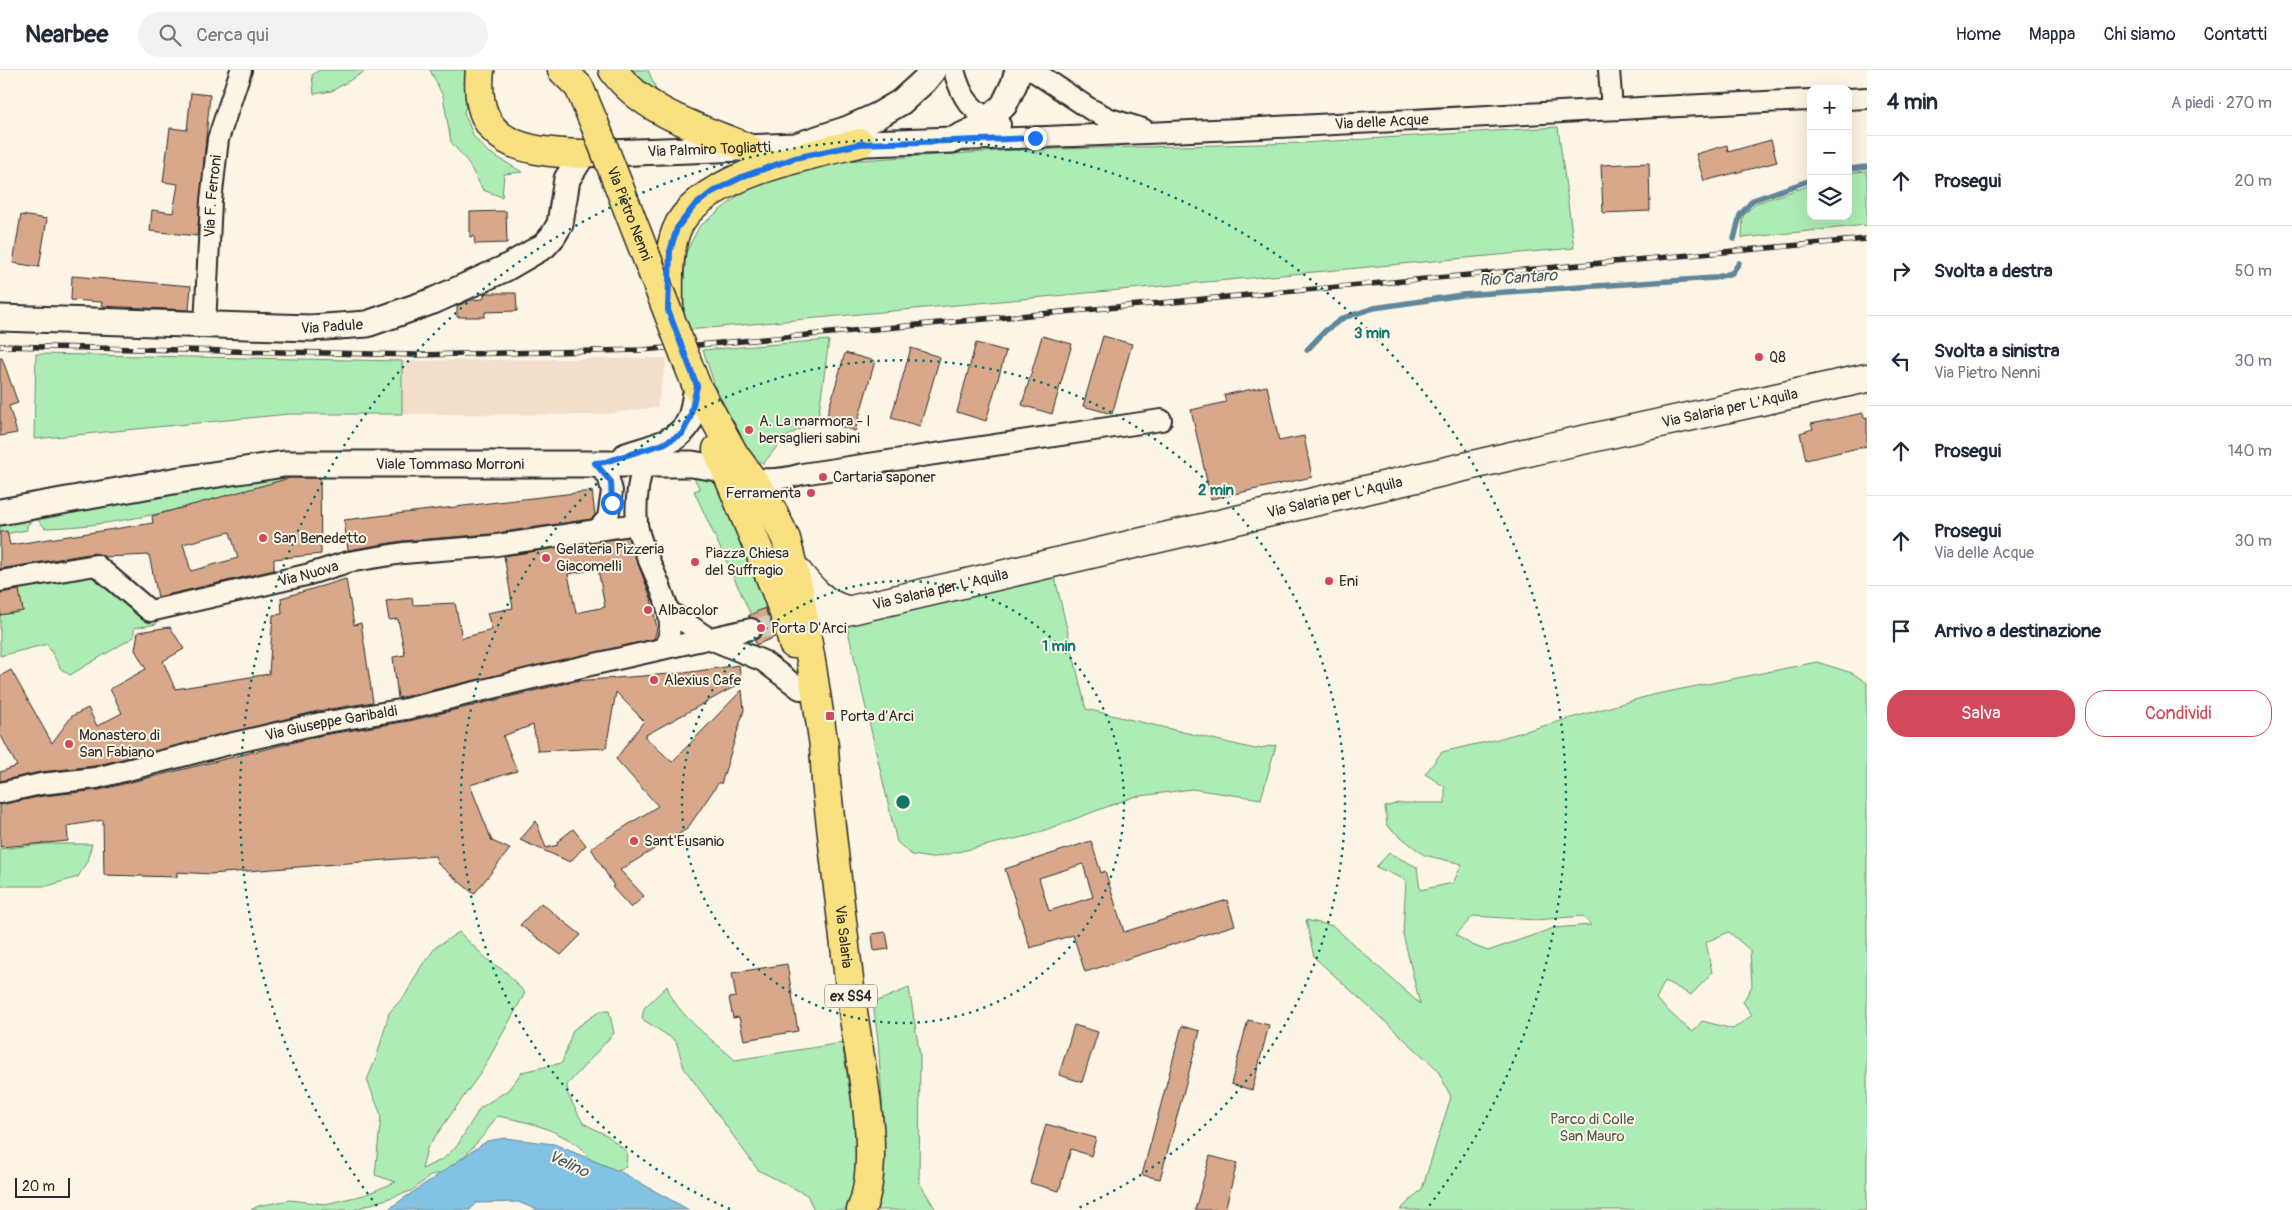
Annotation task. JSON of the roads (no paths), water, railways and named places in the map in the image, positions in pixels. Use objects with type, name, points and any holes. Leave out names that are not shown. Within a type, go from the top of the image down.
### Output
[{"type":"main road","points":[[480,70],[478,89],[484,116],[491,129],[515,146],[555,153],[583,154]]},
{"type":"main road","points":[[481,105],[492,76],[497,70]]},
{"type":"main road","points":[[613,70],[634,94],[655,107],[687,123],[748,148]]},
{"type":"main road","name":"Via Pietro Nenni","points":[[571,76],[595,125],[697,386]]},
{"type":"main road","points":[[668,310],[670,251],[677,228],[694,206],[712,192],[744,176],[795,158],[860,144]]},
{"type":"main road","name":"Via Salaria per L'Aquila","points":[[782,629],[846,610],[1541,448],[1867,378]]},
{"type":"main road","points":[[697,386],[712,434],[755,492],[786,539],[792,565],[782,629]]},
{"type":"main road","points":[[697,386],[755,492],[782,629]]},
{"type":"main road","points":[[792,565],[817,595],[833,606],[846,610]]},
{"type":"main road","name":"Via Salaria","points":[[782,629],[826,782]]},
{"type":"main road","name":"Via Salaria","points":[[782,629],[824,746],[826,782],[871,1155],[865,1208]]},
{"type":"street","name":"Via F. Ferroni","points":[[206,326],[211,202],[218,139],[241,70]]},
{"type":"street","name":"Via Palmiro Togliatti","points":[[583,154],[796,146],[848,129],[877,116],[900,102],[924,81],[933,70]]},
{"type":"street","points":[[954,70],[964,100],[976,112],[989,120],[1035,138]]},
{"type":"street","points":[[796,146],[953,140],[978,128],[1004,105],[1018,70]]},
{"type":"street","points":[[1032,70],[1090,109],[1110,119],[1159,134]]},
{"type":"street","points":[[1609,70],[1612,109]]},
{"type":"street","points":[[1852,99],[1867,98]]},
{"type":"street","name":"Via delle Acque","points":[[953,140],[1159,134],[1807,100]]},
{"type":"street","name":"Via Padule","points":[[0,318],[311,328],[367,324],[433,301],[506,268],[544,246],[554,236],[560,224],[567,179],[583,154]]},
{"type":"street","points":[[597,530],[608,518],[612,492],[608,476],[600,463],[663,444],[682,434],[690,418],[697,386]]},
{"type":"street","points":[[755,492],[766,481],[802,474],[1161,420]]},
{"type":"street","points":[[696,464],[712,434]]},
{"type":"street","points":[[644,462],[637,486],[637,524],[669,611],[669,636],[662,649]]},
{"type":"street","name":"Viale Tommaso Morroni","points":[[0,512],[179,480],[284,464],[644,462],[696,464],[717,468],[755,492]]},
{"type":"street","points":[[755,492],[780,497],[802,474]]},
{"type":"street","name":"Via Nuova","points":[[0,581],[96,565],[150,612],[306,575],[348,562],[403,554],[526,541],[637,524]]},
{"type":"street","points":[[669,611],[708,638],[763,662],[800,689]]},
{"type":"street","name":"Via Giuseppe Garibaldi","points":[[0,793],[41,784],[96,778],[225,745],[321,724],[406,709],[708,638],[782,629]]},
{"type":"water","name":"Velino","points":[[505,1138],[554,1144],[621,1172],[689,1210],[538,1210],[518,1202],[476,1203],[470,1210],[387,1210],[487,1141]]},
{"type":"waterway","name":"Rio Cantaro","points":[[1852,169],[1867,167]]},
{"type":"waterway","name":"Rio Cantaro","points":[[1734,239],[1740,215],[1753,200],[1807,181]]},
{"type":"waterway","name":"Rio Cantaro","points":[[1307,350],[1325,331],[1343,318],[1374,308],[1462,295],[1714,278],[1732,273],[1739,263]]},
{"type":"tunnel","points":[[751,629],[771,626]]},
{"type":"railway","points":[[0,346],[417,355],[642,350],[1867,239]]},
{"type":"place","name":"Q8","points":[[1759,357]]},
{"type":"place","name":"A. La marmora - I bersaglieri sabini","points":[[749,430]]},
{"type":"place","name":"Cartaria saponer","points":[[823,477]]},
{"type":"place","name":"Ferramenta","points":[[811,493]]},
{"type":"place","name":"San Benedetto","points":[[263,538]]},
{"type":"place","name":"Gelateria Pizzeria Giacomelli","points":[[546,558]]},
{"type":"place","name":"Piazza Chiesa del Suffragio","points":[[695,562]]},
{"type":"place","name":"Eni","points":[[1329,581]]},
{"type":"place","name":"Albacolor","points":[[648,610]]},
{"type":"place","name":"Porta D'Arci","points":[[761,628]]},
{"type":"place","name":"Alexius Cafe","points":[[654,680]]},
{"type":"place","name":"Porta d'Arci","points":[[830,716]]},
{"type":"place","name":"Monastero di San Fabiano","points":[[69,744]]},
{"type":"place","name":"Sant'Eusanio","points":[[634,841]]},
{"type":"park label","name":"Parco di Colle San Mauro","points":[[1592,1128]]}]
